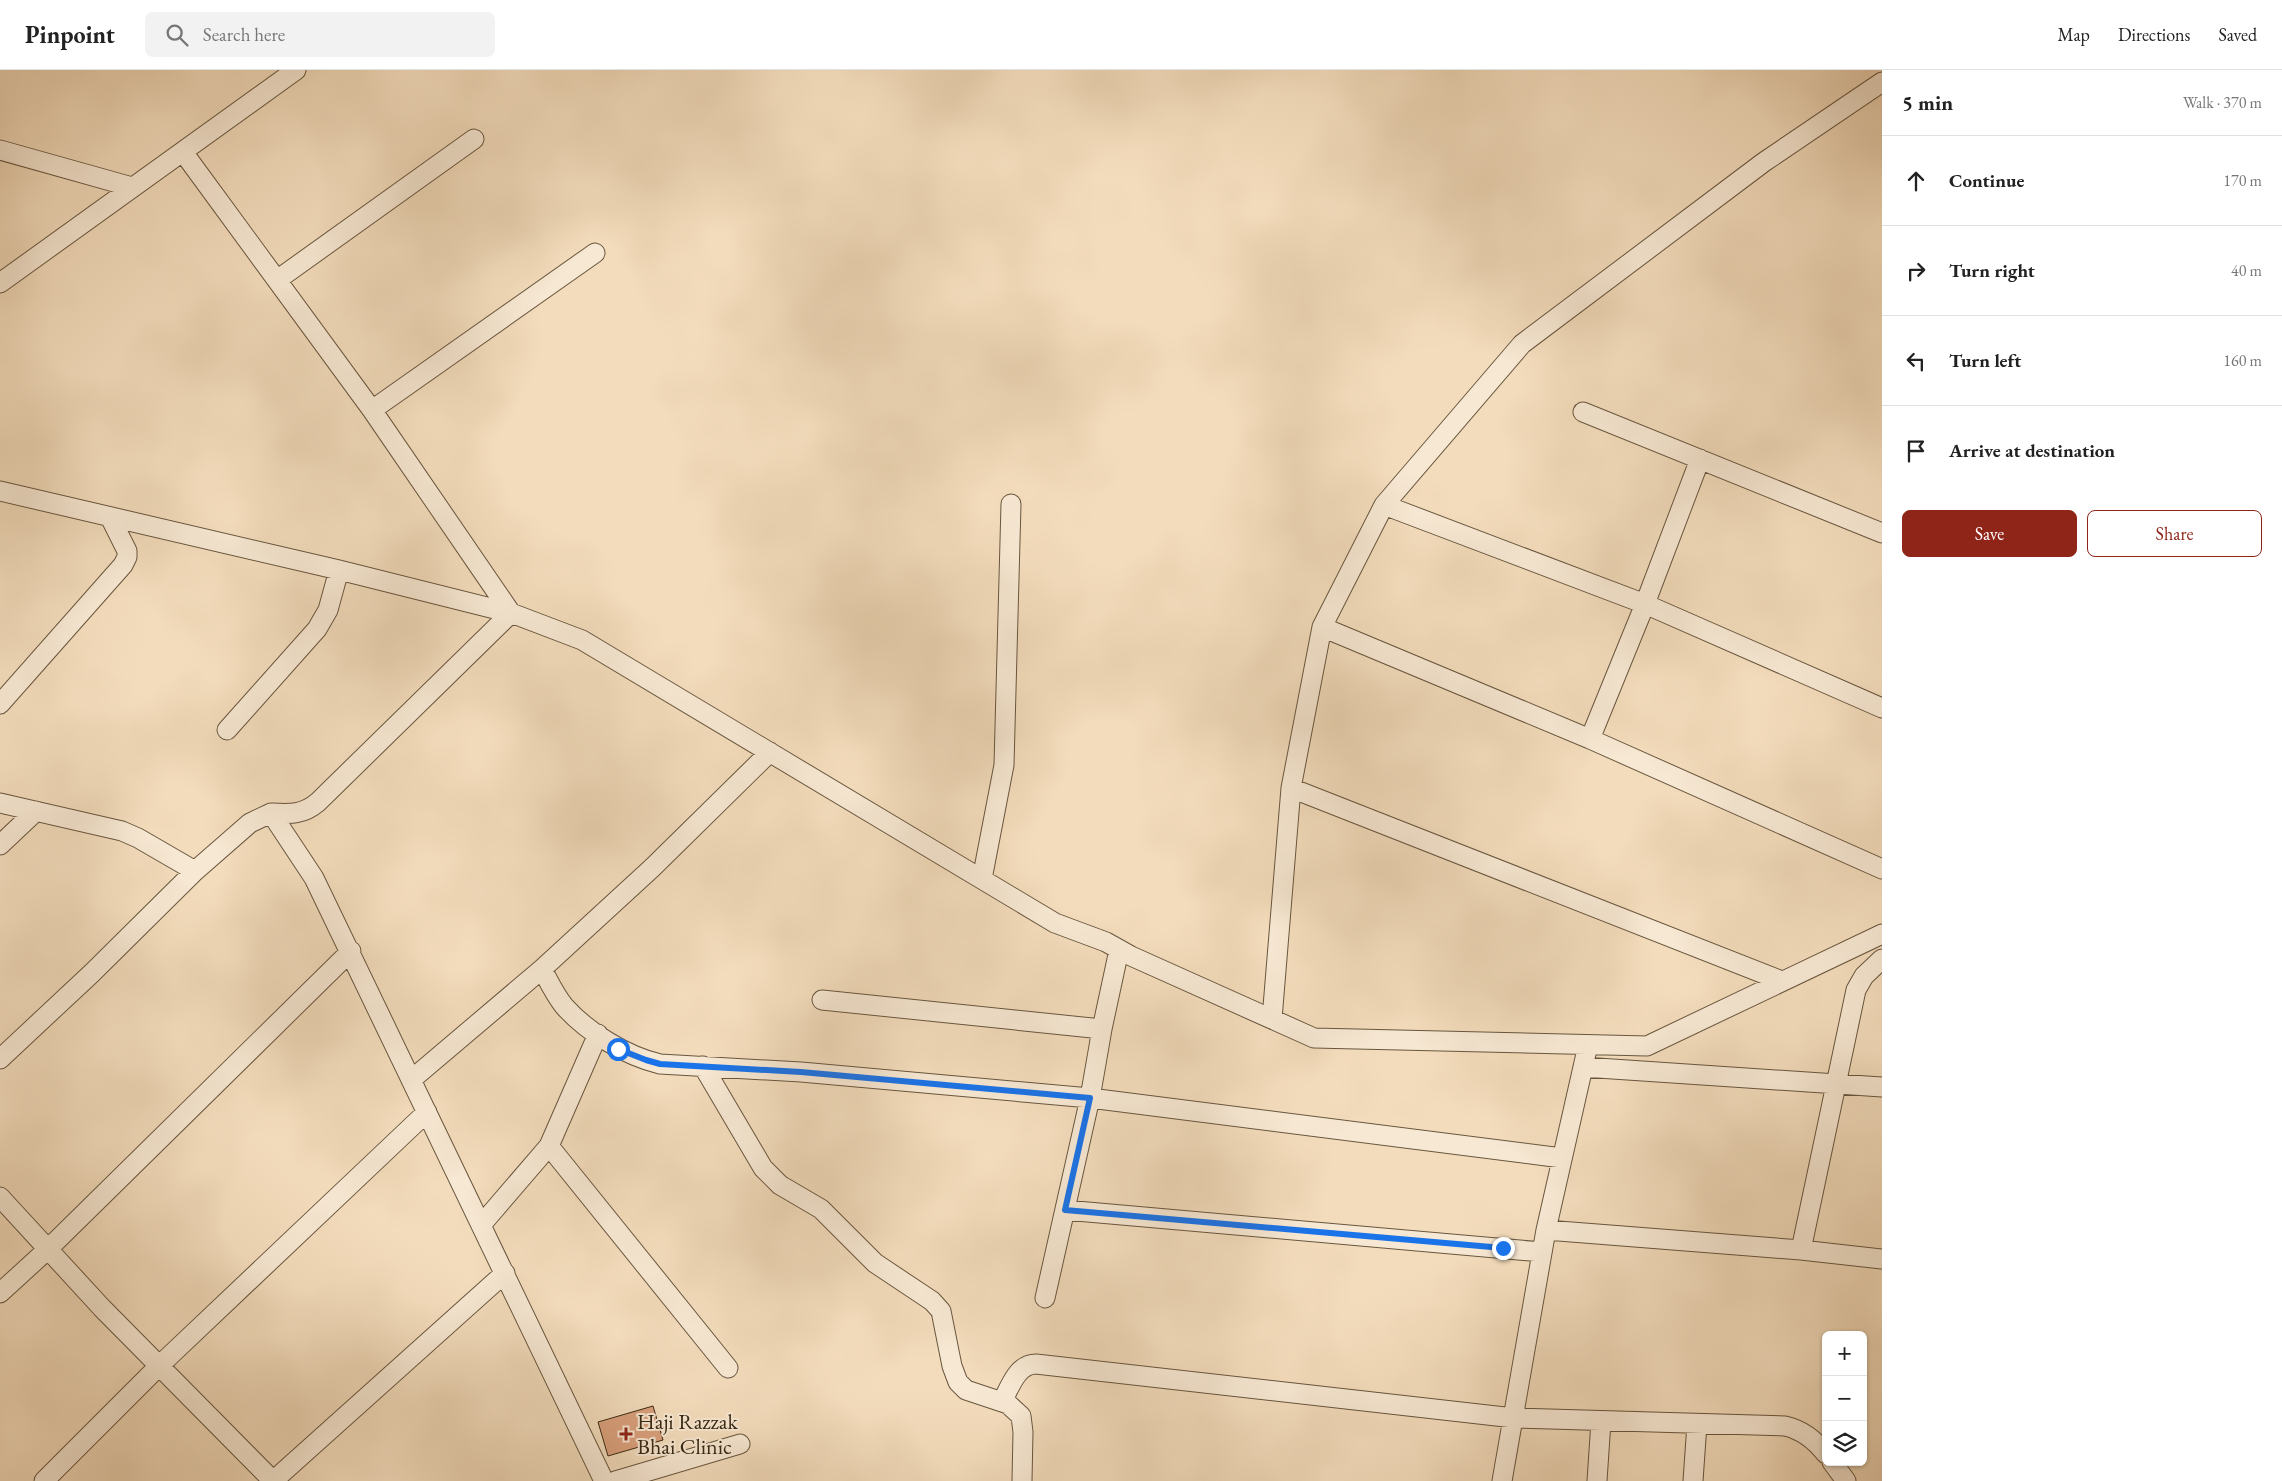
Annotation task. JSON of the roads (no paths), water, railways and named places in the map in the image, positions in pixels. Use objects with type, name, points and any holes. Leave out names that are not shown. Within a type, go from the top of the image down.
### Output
[{"type":"street","points":[[0,282],[296,70]]},
{"type":"street","points":[[1272,1019],[1291,788],[1322,627],[1384,505],[1522,344],[1764,162],[1882,82]]},
{"type":"street","points":[[277,280],[474,140]]},
{"type":"street","points":[[0,150],[132,187]]},
{"type":"street","points":[[183,152],[372,410],[511,613]]},
{"type":"street","points":[[372,410],[595,253]]},
{"type":"street","points":[[1583,412],[1882,533]]},
{"type":"street","points":[[1590,740],[1645,604],[1700,459]]},
{"type":"street","points":[[0,491],[339,570],[511,613],[582,640],[1055,923],[1106,942],[1314,1038],[1647,1046],[1882,934]]},
{"type":"street","points":[[982,879],[1004,765],[1011,504]]},
{"type":"street","points":[[1384,505],[1645,604],[1882,708]]},
{"type":"street","points":[[0,704],[123,565],[127,557],[127,551],[110,517]]},
{"type":"street","points":[[227,730],[317,629],[328,610],[339,570]]},
{"type":"street","points":[[0,1059],[92,973],[195,871],[250,823],[271,813],[298,814],[309,810],[511,613]]},
{"type":"street","points":[[1322,627],[1590,740],[1882,869]]},
{"type":"street","points":[[412,1080],[542,969],[652,868],[770,752]]},
{"type":"street","points":[[1291,788],[1782,982]]},
{"type":"street","points":[[0,803],[122,831],[138,838],[195,871]]},
{"type":"street","points":[[0,845],[36,811]]},
{"type":"street","points":[[271,813],[314,878],[604,1481]]},
{"type":"street","points":[[1045,1298],[1090,1098],[1102,1029],[1120,950]]},
{"type":"street","points":[[0,1293],[47,1250],[350,951]]},
{"type":"street","points":[[1801,1250],[1856,990],[1864,976],[1882,959]]},
{"type":"street","points":[[542,969],[564,1005],[573,1015],[618,1049],[660,1064],[801,1072],[1090,1098],[1562,1158]]},
{"type":"street","points":[[822,1000],[1102,1029]]},
{"type":"street","points":[[482,1224],[549,1146],[598,1034]]},
{"type":"street","points":[[1502,1481],[1546,1230],[1588,1045]]},
{"type":"street","points":[[703,1066],[763,1168],[772,1178],[780,1186],[821,1209],[875,1263],[932,1300],[941,1311],[952,1366],[958,1382],[966,1390],[1002,1402],[1017,1410],[1021,1416],[1024,1432],[1022,1481]]},
{"type":"street","points":[[1583,1067],[1882,1087]]},
{"type":"street","points":[[44,1481],[160,1365],[427,1112]]},
{"type":"street","points":[[549,1146],[728,1368]]},
{"type":"street","points":[[0,1197],[102,1308],[273,1481],[505,1272]]},
{"type":"street","points":[[1065,1210],[1542,1252]]},
{"type":"street","points":[[1546,1230],[1801,1250],[1882,1260]]},
{"type":"street","points":[[1002,1402],[1021,1369],[1028,1364],[1036,1364],[1514,1418],[1796,1428],[1810,1437],[1822,1450]]},
{"type":"street","points":[[1597,1481],[1601,1421]]},
{"type":"street","points":[[1693,1481],[1697,1424]]},
{"type":"street","points":[[615,1481],[740,1444]]},
{"type":"street","points":[[1835,1466],[1846,1481]]},
{"type":"place","name":"Haji Razzak Bhai Clinic","points":[[626,1434]]}]
